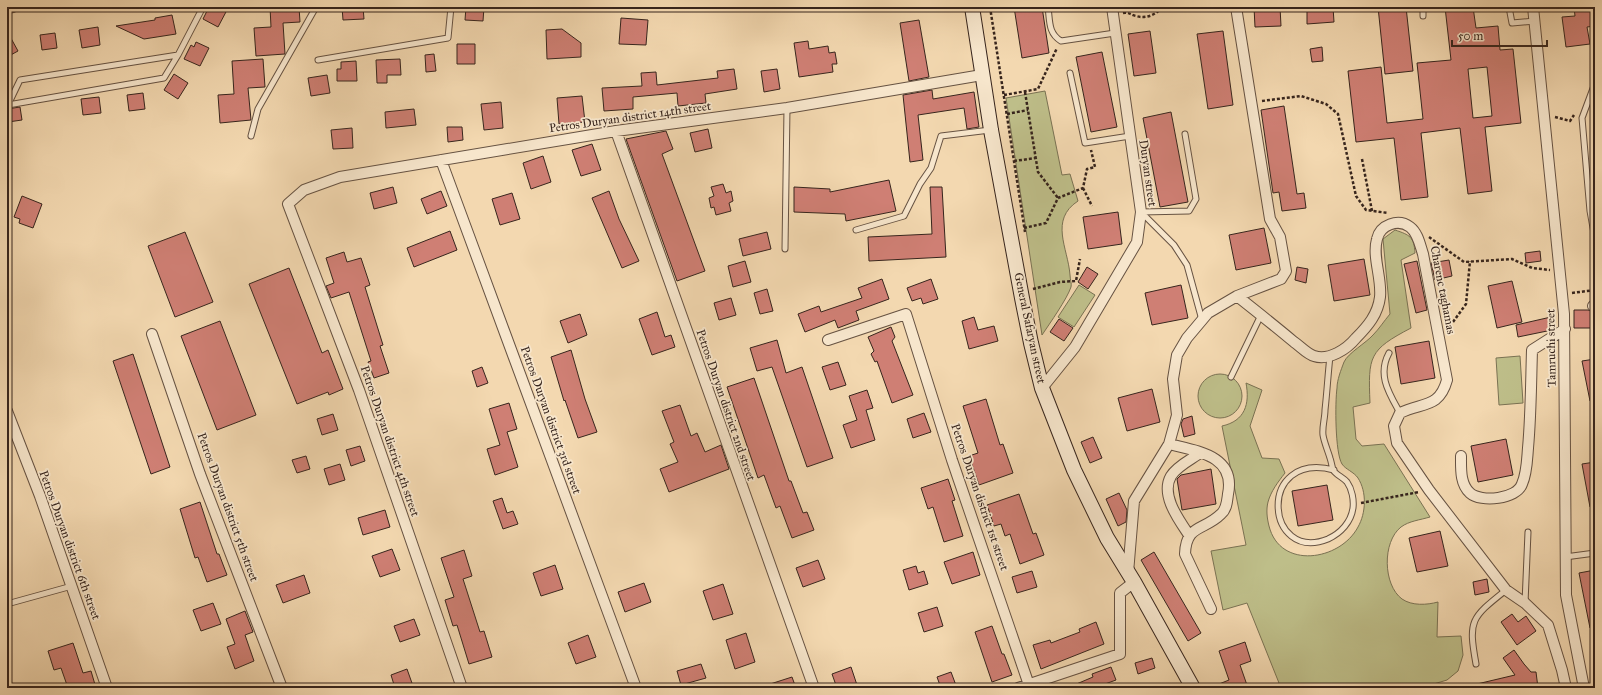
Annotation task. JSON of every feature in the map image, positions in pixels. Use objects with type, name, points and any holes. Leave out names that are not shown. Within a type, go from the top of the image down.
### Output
[{"type":"main road","name":"General Safaryan street","points":[[972,7],[991,130],[1031,343],[1042,388],[1074,470],[1107,538],[1193,688]]},
{"type":"street","points":[[1018,688],[1030,686],[1120,654],[1120,593],[1131,578],[1134,501],[1169,444],[1177,415],[1173,379],[1177,355],[1187,338],[1208,312],[1237,296],[1280,279],[1286,271],[1280,237],[1270,219],[1250,103],[1236,7]]},
{"type":"street","name":"Tamruchi street","points":[[1533,7],[1545,115],[1565,329],[1566,595],[1584,688]]},
{"type":"street","name":"Duryan street","points":[[1042,388],[1075,347],[1137,242],[1141,212],[1112,11]]},
{"type":"street","name":"Petros Duryan district 14th street","points":[[288,204],[304,190],[340,177],[616,131],[787,108],[982,75]]},
{"type":"street","name":"Petros Duryan district 2nd street","points":[[616,131],[814,688]]},
{"type":"street","name":"Petros Duryan district 3rd street","points":[[441,160],[636,688]]},
{"type":"street","name":"Petros Duryan district 4th street","points":[[288,204],[359,390],[462,688]]},
{"type":"street","name":"Charenc taghamas","points":[[1330,356],[1343,350],[1354,341],[1370,323],[1377,310],[1380,296],[1376,243],[1380,232],[1386,226],[1397,222],[1411,227],[1419,240],[1423,254],[1447,380],[1444,390],[1438,398],[1426,406],[1413,407],[1400,413]]},
{"type":"street","points":[[1237,296],[1313,356],[1330,356]]},
{"type":"street","name":"Petros Duryan district 1st street","points":[[828,340],[906,314],[952,460],[1030,686]]},
{"type":"street","points":[[1461,456],[1463,483],[1470,494],[1481,499],[1513,494],[1522,486],[1525,474],[1530,417],[1532,350],[1565,329]]},
{"type":"street","name":"Petros Duryan district 5th street","points":[[152,334],[200,474],[282,688]]},
{"type":"street","name":"Petros Duryan district 6th street","points":[[7,411],[72,586],[107,688]]},
{"type":"street","points":[[1400,413],[1394,426],[1397,443],[1429,490],[1506,590],[1525,603],[1548,625],[1566,688]]},
{"type":"street","points":[[1169,444],[1213,456],[1227,471],[1229,490],[1225,509],[1221,514],[1192,531],[1186,544],[1186,554],[1211,609]]},
{"type":"street","points":[[1189,535],[1170,505],[1169,486],[1171,476],[1200,452]]},
{"type":"lane","points":[[178,55],[20,80],[8,105],[164,78],[178,55],[203,7]]},
{"type":"lane","points":[[251,136],[258,109],[316,7]]},
{"type":"lane","points":[[318,60],[448,38],[451,7]]},
{"type":"lane","points":[[1048,7],[1051,32],[1061,41],[1115,33]]},
{"type":"lane","points":[[1423,7],[1424,16]]},
{"type":"lane","points":[[1509,7],[1512,23],[1535,21]]},
{"type":"lane","points":[[1070,73],[1085,143],[1130,136]]},
{"type":"lane","points":[[1595,83],[1584,115],[1590,211],[1595,239]]},
{"type":"lane","points":[[785,249],[787,108]]},
{"type":"lane","points":[[856,230],[904,216],[920,184],[931,168],[941,136],[991,130]]},
{"type":"lane","points":[[1141,212],[1189,211],[1194,205],[1196,199],[1185,134]]},
{"type":"lane","points":[[1141,212],[1174,245],[1187,265],[1202,320]]},
{"type":"lane","points":[[1231,377],[1261,315]]},
{"type":"lane","points":[[1389,352],[1383,363],[1386,385],[1400,413]]},
{"type":"lane","points":[[1330,356],[1323,435],[1334,470]]},
{"type":"lane","points":[[1321,467],[1334,470],[1347,482],[1352,493],[1354,504],[1352,517],[1343,529],[1333,537],[1318,543],[1303,542],[1290,534],[1282,524],[1278,512],[1277,499],[1282,486],[1293,474],[1308,468],[1321,467]]},
{"type":"lane","points":[[1525,603],[1528,532]]},
{"type":"lane","points":[[1566,557],[1595,553]]},
{"type":"lane","points":[[7,604],[72,586]]},
{"type":"lane","points":[[1476,664],[1472,628],[1478,615],[1506,590]]},
{"type":"path","points":[[990,7],[1025,235]]},
{"type":"path","points":[[1112,11],[1127,12],[1135,16],[1148,17],[1155,14],[1162,7]]},
{"type":"path","points":[[1004,95],[1038,89],[1061,41]]},
{"type":"path","points":[[1025,92],[1038,172],[1058,198]]},
{"type":"path","points":[[1250,103],[1301,96],[1326,104],[1338,114],[1356,196],[1366,210],[1392,214]]},
{"type":"path","points":[[1006,114],[1028,110]]},
{"type":"path","points":[[1545,115],[1570,121],[1573,115],[1584,115]]},
{"type":"path","points":[[1090,142],[1094,167],[1087,169],[1083,188],[1092,206]]},
{"type":"path","points":[[1014,161],[1036,158]]},
{"type":"path","points":[[1362,159],[1372,211]]},
{"type":"path","points":[[1024,228],[1046,224],[1058,198],[1083,188]]},
{"type":"path","points":[[1424,233],[1464,262],[1512,259],[1532,268],[1560,272]]},
{"type":"path","points":[[1033,289],[1060,282],[1076,281],[1080,259]]},
{"type":"path","points":[[1453,322],[1466,304],[1470,261]]},
{"type":"path","points":[[1032,282],[1034,297]]},
{"type":"path","points":[[1562,294],[1595,290]]},
{"type":"path","points":[[1354,504],[1429,490]]},
{"type":"green space","points":[[1045,91],[1062,175],[1070,174],[1078,201],[1069,209],[1064,217],[1062,226],[1062,235],[1069,265],[1071,287],[1042,335],[1006,98]]},
{"type":"green space","points":[[1395,230],[1408,235],[1414,243],[1415,253],[1401,260],[1411,328],[1387,342],[1374,356],[1371,364],[1370,375],[1370,403],[1353,407],[1356,439],[1362,446],[1384,444],[1430,517],[1408,523],[1401,527],[1395,534],[1390,543],[1387,563],[1391,584],[1396,593],[1402,599],[1410,603],[1429,604],[1438,602],[1437,637],[1461,636],[1463,655],[1458,671],[1447,680],[1417,688],[1281,688],[1247,603],[1223,610],[1211,551],[1246,545],[1222,426],[1230,424],[1241,416],[1246,405],[1246,383],[1262,390],[1250,426],[1262,458],[1279,459],[1285,473],[1273,490],[1267,505],[1268,523],[1275,540],[1285,550],[1297,555],[1311,556],[1325,553],[1338,547],[1349,539],[1361,521],[1364,509],[1364,496],[1358,478],[1343,466],[1338,449],[1336,404],[1338,378],[1346,359],[1373,335],[1390,314],[1383,239]]},
{"type":"green space","points":[[1079,285],[1095,295],[1074,327],[1058,317]]},
{"type":"green space","points":[[1520,356],[1523,403],[1499,405],[1496,358]]},
{"type":"green space","points":[[1220,374],[1232,378],[1238,384],[1242,396],[1238,408],[1232,414],[1220,418],[1208,414],[1202,408],[1198,396],[1202,384],[1208,378]]},
{"type":"building","points":[[209,7],[222,7],[227,10],[218,27],[203,19]]},
{"type":"building","points":[[270,7],[299,7],[300,22],[283,23],[285,54],[256,56],[254,28],[271,27]]},
{"type":"building","points":[[342,7],[363,7],[364,19],[343,20]]},
{"type":"building","points":[[466,7],[484,7],[483,21],[465,20]]},
{"type":"building","points":[[1014,7],[1042,7],[1049,53],[1022,58]]},
{"type":"building","points":[[1254,7],[1280,7],[1281,26],[1255,27]]},
{"type":"building","points":[[1307,7],[1333,7],[1334,22],[1307,24]]},
{"type":"building","points":[[1378,7],[1406,7],[1413,71],[1385,74]]},
{"type":"building","points":[[1445,7],[1473,7],[1476,28],[1498,26],[1500,50],[1513,49],[1521,123],[1485,127],[1492,191],[1468,194],[1460,128],[1421,133],[1428,197],[1401,200],[1394,138],[1356,142],[1348,71],[1381,67],[1387,123],[1423,119],[1417,63],[1451,60]],"holes":[[[1487,67],[1492,116],[1473,118],[1468,69]]]},
{"type":"building","points":[[1574,7],[1595,7],[1595,26],[1587,27],[1590,44],[1566,47],[1562,17],[1575,16]]},
{"type":"building","points":[[172,15],[176,34],[144,39],[116,26],[155,20],[155,18]]},
{"type":"building","points":[[621,18],[648,20],[646,45],[619,44]]},
{"type":"building","points":[[919,20],[929,77],[909,81],[900,23]]},
{"type":"building","points":[[98,27],[100,45],[82,48],[79,30]]},
{"type":"building","points":[[562,29],[581,43],[581,57],[547,59],[546,30]]},
{"type":"building","points":[[7,31],[18,51],[7,57]]},
{"type":"building","points":[[1150,31],[1156,73],[1134,76],[1128,34]]},
{"type":"building","points":[[1223,31],[1233,105],[1208,109],[1197,34]]},
{"type":"building","points":[[55,33],[57,48],[42,50],[40,35]]},
{"type":"building","points":[[808,41],[809,49],[828,46],[829,53],[835,52],[837,64],[832,64],[833,72],[799,77],[794,43]]},
{"type":"building","points":[[196,42],[209,48],[200,66],[184,59],[191,45],[194,47]]},
{"type":"building","points":[[457,44],[475,44],[475,64],[457,64]]},
{"type":"building","points":[[1322,47],[1323,61],[1312,62],[1310,49]]},
{"type":"building","points":[[1102,52],[1117,127],[1091,132],[1076,57]]},
{"type":"building","points":[[434,54],[436,71],[426,72],[425,55]]},
{"type":"building","points":[[263,59],[265,87],[248,88],[251,120],[220,123],[218,95],[234,94],[232,61]]},
{"type":"building","points":[[400,59],[401,75],[387,75],[387,83],[377,83],[376,60]]},
{"type":"building","points":[[356,61],[357,81],[337,81],[337,69],[341,69],[341,62]]},
{"type":"building","points":[[734,69],[737,89],[705,94],[706,103],[678,106],[677,93],[633,97],[633,109],[604,111],[602,88],[642,86],[641,73],[656,72],[657,85],[718,78],[717,71]]},
{"type":"building","points":[[777,69],[780,89],[764,92],[761,71]]},
{"type":"building","points":[[174,74],[188,83],[178,99],[164,90]]},
{"type":"building","points":[[327,75],[330,93],[311,96],[308,78]]},
{"type":"building","points":[[932,90],[933,99],[974,92],[979,127],[967,129],[964,108],[918,115],[923,160],[910,162],[903,95]]},
{"type":"building","points":[[143,93],[145,109],[129,111],[127,95]]},
{"type":"building","points":[[582,96],[585,122],[559,124],[557,98]]},
{"type":"building","points":[[99,97],[101,113],[83,115],[81,99]]},
{"type":"building","points":[[501,102],[503,128],[484,130],[481,104]]},
{"type":"building","points":[[1284,106],[1297,194],[1304,193],[1306,208],[1282,211],[1279,192],[1273,193],[1261,110]]},
{"type":"building","points":[[20,107],[22,120],[8,122],[7,109]]},
{"type":"building","points":[[414,109],[416,125],[386,128],[385,112]]},
{"type":"building","points":[[1171,112],[1188,202],[1160,207],[1143,118]]},
{"type":"building","points":[[447,127],[462,127],[463,140],[448,142]]},
{"type":"building","points":[[352,128],[353,148],[333,149],[331,130]]},
{"type":"building","points":[[708,129],[712,148],[695,152],[690,133]]},
{"type":"building","points":[[666,131],[673,149],[662,154],[705,271],[677,281],[626,139]]},
{"type":"building","points":[[592,144],[601,170],[581,176],[572,150]]},
{"type":"building","points":[[543,156],[551,182],[531,189],[523,163]]},
{"type":"building","points":[[889,180],[896,211],[846,221],[845,214],[794,212],[794,187],[830,189],[830,192]]},
{"type":"building","points":[[723,184],[726,193],[731,191],[733,201],[729,203],[731,211],[716,215],[714,207],[711,208],[709,198],[714,196],[711,187]]},
{"type":"building","points":[[393,187],[397,203],[374,209],[370,193]]},
{"type":"building","points":[[930,187],[942,187],[946,257],[869,261],[868,237],[932,234]]},
{"type":"building","points":[[441,191],[447,206],[427,214],[421,199]]},
{"type":"building","points":[[609,191],[619,219],[639,261],[622,268],[592,198]]},
{"type":"building","points":[[512,193],[520,219],[500,225],[492,199]]},
{"type":"building","points":[[22,196],[42,204],[33,228],[19,223],[20,219],[14,217]]},
{"type":"building","points":[[1118,212],[1122,244],[1088,249],[1083,217]]},
{"type":"building","points":[[1264,228],[1271,263],[1236,270],[1229,235]]},
{"type":"building","points":[[450,231],[457,250],[414,267],[407,248]]},
{"type":"building","points":[[185,232],[213,302],[175,317],[148,246]]},
{"type":"building","points":[[767,232],[771,249],[743,256],[739,239]]},
{"type":"building","points":[[1540,251],[1541,261],[1526,263],[1525,253]]},
{"type":"building","points":[[344,252],[347,262],[361,258],[370,285],[365,287],[383,345],[380,346],[389,373],[374,378],[368,362],[371,361],[349,292],[331,298],[326,286],[334,283],[326,258]]},
{"type":"building","points":[[1364,259],[1370,295],[1334,301],[1328,265]]},
{"type":"building","points":[[1449,260],[1452,276],[1435,280],[1431,263]]},
{"type":"building","points":[[745,261],[751,282],[733,287],[728,266]]},
{"type":"building","points":[[1417,261],[1427,310],[1416,313],[1404,264]]},
{"type":"building","points":[[1087,267],[1098,274],[1088,289],[1078,282]]},
{"type":"building","points":[[1297,267],[1308,269],[1306,283],[1295,280]]},
{"type":"building","points":[[289,268],[322,353],[328,350],[343,389],[329,395],[328,392],[297,404],[249,284]]},
{"type":"building","points":[[882,279],[889,299],[856,311],[859,320],[838,328],[835,320],[805,332],[798,314],[819,306],[821,312],[862,298],[858,288]]},
{"type":"building","points":[[931,279],[938,299],[923,304],[921,298],[912,301],[907,288]]},
{"type":"building","points":[[1512,281],[1522,322],[1497,328],[1488,286]]},
{"type":"building","points":[[1181,285],[1188,318],[1152,325],[1145,293]]},
{"type":"building","points":[[767,289],[773,311],[760,314],[754,293]]},
{"type":"building","points":[[731,298],[736,315],[719,320],[714,303]]},
{"type":"building","points":[[1574,310],[1588,310],[1594,312],[1594,328],[1574,328]]},
{"type":"building","points":[[657,312],[665,337],[671,335],[675,347],[652,355],[639,319]]},
{"type":"building","points":[[580,314],[587,335],[568,343],[560,321]]},
{"type":"building","points":[[974,317],[978,330],[994,326],[998,341],[969,349],[962,321]]},
{"type":"building","points":[[1551,317],[1554,328],[1552,330],[1518,337],[1516,325]]},
{"type":"building","points":[[1059,319],[1073,328],[1064,341],[1050,332]]},
{"type":"building","points":[[220,321],[256,415],[217,430],[181,336]]},
{"type":"building","points":[[891,327],[895,337],[892,341],[913,395],[892,403],[877,361],[875,362],[871,354],[874,351],[868,337]]},
{"type":"building","points":[[777,340],[786,373],[802,367],[833,458],[807,467],[772,367],[757,371],[750,348]]},
{"type":"building","points":[[1429,341],[1435,378],[1401,384],[1395,347]]},
{"type":"building","points":[[571,350],[585,399],[597,432],[578,438],[565,400],[564,401],[551,357]]},
{"type":"building","points":[[133,354],[170,467],[151,474],[113,361]]},
{"type":"building","points":[[1595,359],[1595,400],[1590,401],[1582,361]]},
{"type":"building","points":[[838,362],[846,385],[830,390],[822,367]]},
{"type":"building","points":[[482,367],[488,383],[477,387],[472,371]]},
{"type":"building","points":[[754,378],[789,481],[791,481],[803,513],[807,512],[814,530],[792,538],[780,506],[776,508],[764,475],[758,478],[727,387]]},
{"type":"building","points":[[1152,389],[1160,422],[1127,431],[1118,398]]},
{"type":"building","points":[[867,390],[873,408],[866,410],[875,440],[851,448],[843,425],[857,420],[849,396]]},
{"type":"building","points":[[986,399],[1000,445],[1003,444],[1013,473],[979,485],[969,456],[978,453],[963,406]]},
{"type":"building","points":[[509,403],[517,429],[507,432],[518,467],[495,475],[487,449],[500,445],[489,409]]},
{"type":"building","points":[[680,405],[691,436],[697,433],[705,452],[721,445],[729,469],[669,492],[660,469],[678,462],[670,444],[674,442],[662,411]]},
{"type":"building","points":[[924,413],[931,432],[913,438],[907,419]]},
{"type":"building","points":[[333,414],[338,430],[322,435],[317,419]]},
{"type":"building","points":[[1192,416],[1195,434],[1184,437],[1181,424],[1183,419]]},
{"type":"building","points":[[1093,437],[1102,458],[1090,463],[1081,442]]},
{"type":"building","points":[[1506,439],[1513,475],[1478,482],[1471,446]]},
{"type":"building","points":[[360,446],[365,461],[351,466],[346,450]]},
{"type":"building","points":[[306,456],[310,469],[297,473],[292,460]]},
{"type":"building","points":[[1595,462],[1595,507],[1590,507],[1582,464]]},
{"type":"building","points":[[340,464],[345,480],[329,485],[324,469]]},
{"type":"building","points":[[1211,469],[1216,504],[1182,510],[1177,479],[1181,475]]},
{"type":"building","points":[[948,479],[955,500],[952,501],[963,536],[944,542],[933,507],[928,509],[921,488]]},
{"type":"building","points":[[1327,485],[1333,520],[1298,526],[1292,491]]},
{"type":"building","points":[[1119,493],[1127,510],[1126,522],[1118,526],[1106,499]]},
{"type":"building","points":[[1019,494],[1033,534],[1036,533],[1044,555],[1020,564],[1010,534],[1005,536],[1001,524],[994,526],[987,505]]},
{"type":"building","points":[[502,498],[507,513],[513,511],[518,524],[503,529],[493,501]]},
{"type":"building","points":[[200,502],[217,554],[219,554],[227,575],[207,582],[198,557],[195,558],[180,509]]},
{"type":"building","points":[[385,510],[390,527],[363,535],[358,518]]},
{"type":"building","points":[[1440,531],[1448,566],[1417,572],[1409,538]]},
{"type":"building","points":[[392,549],[400,570],[380,577],[372,556]]},
{"type":"building","points":[[464,550],[472,576],[463,579],[480,632],[484,631],[492,657],[469,664],[457,625],[453,626],[445,600],[454,597],[441,558]]},
{"type":"building","points":[[973,552],[980,575],[952,584],[944,562]]},
{"type":"building","points":[[1154,552],[1201,633],[1188,641],[1141,560]]},
{"type":"building","points":[[818,560],[825,579],[803,587],[796,568]]},
{"type":"building","points":[[555,565],[563,589],[541,596],[533,573]]},
{"type":"building","points":[[916,566],[918,573],[924,571],[928,584],[909,590],[903,570]]},
{"type":"building","points":[[1595,570],[1595,627],[1590,628],[1579,573]]},
{"type":"building","points":[[1032,571],[1037,587],[1017,593],[1012,577]]},
{"type":"building","points":[[304,575],[310,593],[283,603],[276,585]]},
{"type":"building","points":[[1487,579],[1489,592],[1475,595],[1473,582]]},
{"type":"building","points":[[644,583],[651,602],[625,612],[618,592]]},
{"type":"building","points":[[723,584],[733,614],[713,620],[703,591]]},
{"type":"building","points":[[213,603],[221,624],[201,631],[193,610]]},
{"type":"building","points":[[937,607],[943,626],[924,632],[918,613]]},
{"type":"building","points":[[245,611],[253,632],[245,635],[254,661],[235,669],[227,647],[235,644],[226,619]]},
{"type":"building","points":[[1512,614],[1518,622],[1526,616],[1536,631],[1517,645],[1501,622]]},
{"type":"building","points":[[414,619],[420,635],[400,642],[394,626]]},
{"type":"building","points":[[1096,622],[1104,644],[1041,669],[1033,645],[1050,640],[1051,643],[1080,632],[1079,629]]},
{"type":"building","points":[[992,626],[1002,654],[1004,654],[1012,675],[992,682],[975,632]]},
{"type":"building","points":[[746,633],[755,662],[735,669],[726,640]]},
{"type":"building","points":[[588,635],[596,657],[576,664],[568,643]]},
{"type":"building","points":[[1245,642],[1251,661],[1240,665],[1248,688],[1209,688],[1229,680],[1219,651]]},
{"type":"building","points":[[73,643],[83,673],[91,671],[96,688],[68,688],[61,668],[54,670],[48,651]]},
{"type":"building","points":[[1514,650],[1531,672],[1536,672],[1538,688],[1478,688],[1477,684],[1515,675],[1503,658]]},
{"type":"building","points":[[1152,658],[1155,668],[1138,674],[1135,663]]},
{"type":"building","points":[[701,664],[706,678],[681,685],[677,671]]},
{"type":"building","points":[[851,667],[858,688],[837,688],[832,674]]},
{"type":"building","points":[[1111,667],[1116,680],[1094,688],[1067,688],[1093,677],[1092,674]]},
{"type":"building","points":[[407,669],[413,686],[395,688],[391,675]]},
{"type":"building","points":[[951,672],[957,688],[941,688],[937,677]]},
{"type":"building","points":[[792,677],[796,688],[765,688],[764,686]]}]
